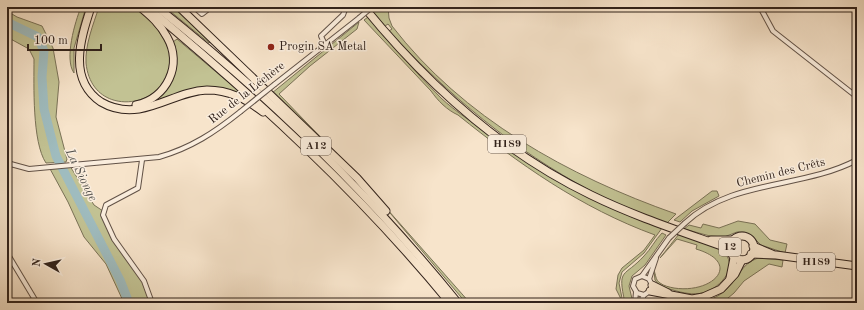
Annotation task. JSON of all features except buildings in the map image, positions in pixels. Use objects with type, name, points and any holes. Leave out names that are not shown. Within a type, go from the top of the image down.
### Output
[{"type":"highway","points":[[91,7],[81,42],[79,66],[82,78],[87,88],[103,103],[119,109],[135,110],[192,92],[219,91],[247,101],[288,129]]},
{"type":"highway","points":[[95,7],[84,47],[83,61],[86,77],[91,87],[102,97],[114,104],[127,106],[144,103],[156,96],[167,84],[173,67],[173,53],[168,38],[153,18],[140,7]]},
{"type":"highway","name":"A12","points":[[147,7],[236,82],[288,129],[376,218],[450,303]]},
{"type":"highway","name":"A12","points":[[157,7],[219,58],[324,154],[380,212],[458,303]]},
{"type":"highway","points":[[179,7],[357,178],[464,303]]},
{"type":"highway","name":"H189","points":[[364,7],[401,50],[434,84],[474,118],[518,151],[590,195],[643,218],[707,240]]},
{"type":"highway","name":"12","points":[[707,240],[732,240],[739,236],[743,236],[751,240],[753,246],[751,254]]},
{"type":"highway","name":"12","points":[[707,240],[730,249]]},
{"type":"highway","name":"12","points":[[732,240],[730,249],[734,258],[742,260],[751,254],[776,255]]},
{"type":"highway","name":"12","points":[[753,246],[776,255]]},
{"type":"highway","name":"H189","points":[[776,255],[857,266]]},
{"type":"highway","points":[[730,278],[734,258]]},
{"type":"highway","points":[[649,287],[692,299],[703,297],[721,289],[742,260]]},
{"type":"street","points":[[194,7],[202,14],[211,7]]},
{"type":"street","points":[[325,45],[321,36],[343,16],[346,7]]},
{"type":"street","name":"Rue de la Léchère","points":[[7,163],[29,169],[142,160],[159,157],[188,147],[218,130],[372,7]]},
{"type":"street","points":[[760,7],[773,31],[857,97]]},
{"type":"street","points":[[142,160],[138,188],[106,205],[102,213],[105,223],[114,239],[144,281],[152,303]]},
{"type":"street","name":"Chemin des Crêts","points":[[635,303],[636,292],[634,282],[636,278],[642,276],[669,238],[685,223],[705,208],[734,195],[761,186],[818,175],[857,160]]},
{"type":"street","points":[[7,253],[37,303]]},
{"type":"street","name":"Chemin des Crêts","points":[[640,303],[649,287],[657,254]]},
{"type":"street","points":[[636,292],[649,287],[642,276]]},
{"type":"green space","points":[[81,7],[86,7],[74,48],[74,73],[71,67],[70,50]]},
{"type":"green space","points":[[99,7],[135,7],[162,36],[171,61],[166,81],[151,95],[131,102],[111,99],[95,87],[86,63],[86,56],[90,35]]},
{"type":"green space","points":[[165,7],[176,7],[211,41],[209,43]]},
{"type":"green space","points":[[379,7],[388,7],[389,18],[392,26],[420,59],[451,89],[485,116],[520,140],[557,162],[596,182],[676,214],[667,223],[628,208],[591,191],[535,158],[483,120],[411,55],[389,31],[392,29],[388,24],[385,26],[373,12]]},
{"type":"green space","points":[[7,11],[17,17],[42,26],[53,48],[59,82],[56,117],[67,159],[66,162],[46,163],[41,154],[36,128],[34,59],[29,49],[7,37]]},
{"type":"green space","points":[[368,17],[431,88],[446,103],[464,117],[530,162],[572,188],[638,220],[662,228],[644,253],[622,272],[619,283],[623,303],[616,289],[618,275],[622,268],[644,250],[655,235],[602,212],[576,198],[504,151],[458,115],[446,108],[364,20]]},
{"type":"green space","points":[[359,22],[357,29],[310,66],[279,94],[357,175],[470,303],[466,303],[385,207],[272,93]]},
{"type":"green space","points":[[177,39],[247,98],[218,89],[149,103],[171,81],[173,42]]},
{"type":"green space","points":[[70,166],[94,205],[103,211],[105,223],[141,276],[152,303],[124,303],[106,264],[84,237],[68,202],[49,167]]},
{"type":"green space","points":[[712,191],[717,191],[719,196],[692,211],[680,222],[674,220]]},
{"type":"green space","points":[[738,221],[755,224],[770,240],[787,244],[785,253],[761,245],[751,235],[744,232],[737,232],[724,237],[710,236],[684,229],[689,225],[701,228],[703,224],[719,228]]},
{"type":"green space","points":[[662,233],[666,235],[645,265],[632,276],[629,286],[633,303],[625,303],[622,284],[624,274],[644,256]]},
{"type":"green space","points":[[679,234],[722,250],[727,256],[729,269],[722,281],[717,286],[703,293],[696,294],[665,288],[658,284],[655,280],[654,271],[658,282],[663,285],[674,288],[688,289],[710,282],[717,276],[720,269],[718,262],[710,255],[696,249],[697,245],[677,239],[660,258]]},
{"type":"green space","points":[[758,258],[783,260],[782,267],[769,264],[744,281],[734,293],[722,303],[697,303],[713,298],[724,292],[744,267]]},
{"type":"waterway","name":"La Sionge","points":[[7,22],[38,37],[44,51],[42,77],[44,109],[56,156],[120,280],[129,303]]},
{"type":"place","name":"Progin SA Metal","points":[[271,47]]}]
